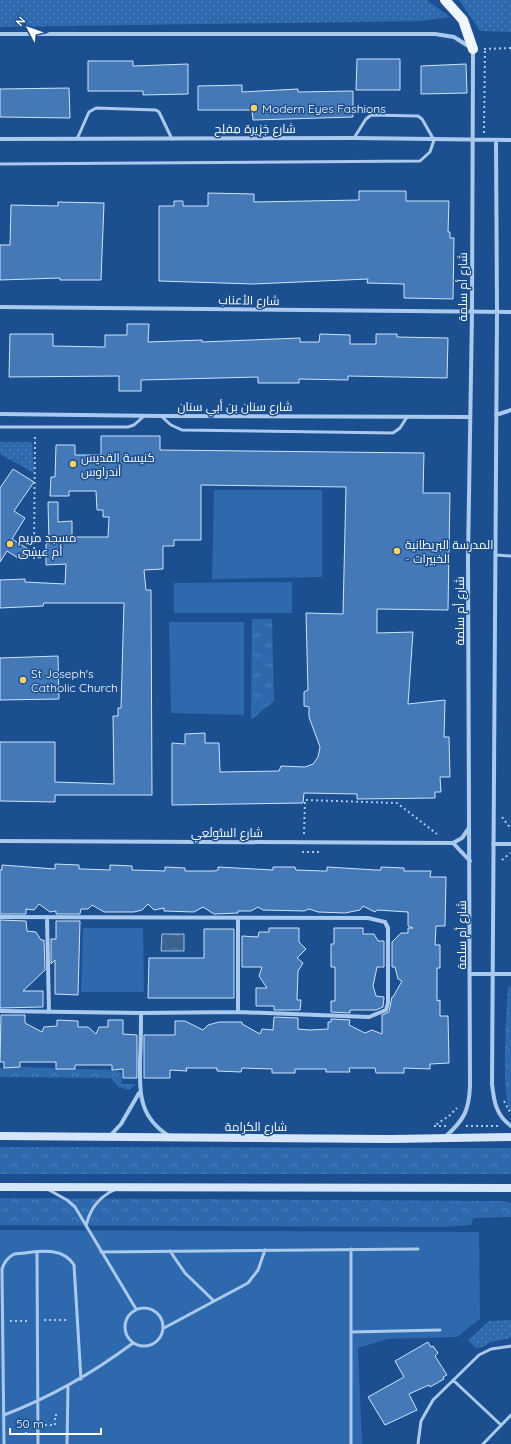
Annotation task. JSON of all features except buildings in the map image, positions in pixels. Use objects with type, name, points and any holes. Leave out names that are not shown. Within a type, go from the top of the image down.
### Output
[{"type":"main road","points":[[445,0],[463,20],[474,49]]},
{"type":"main road","name":"شارع الكرامة","points":[[0,1136],[108,1138],[511,1137]]},
{"type":"main road","points":[[0,1187],[511,1188]]},
{"type":"street","points":[[0,34],[435,34],[454,38],[464,42],[474,49]]},
{"type":"street","name":"شارع أم سلمة","points":[[443,1138],[457,1126],[467,1112],[470,1100],[471,974],[468,556],[474,49]]},
{"type":"street","name":"شارع جَزِيرة مِفلِح","points":[[0,139],[354,138],[511,140]]},
{"type":"street","points":[[496,140],[496,555],[493,844],[494,1100],[499,1114],[510,1126]]},
{"type":"street","name":"شارع الأعناب","points":[[0,308],[511,312]]},
{"type":"street","points":[[496,415],[511,410]]},
{"type":"street","name":"شارع سنان بن أبي سنان","points":[[0,414],[470,417]]},
{"type":"street","points":[[470,826],[462,838],[453,843],[470,862]]},
{"type":"street","name":"شارع السُّولَعِي","points":[[0,841],[453,843]]},
{"type":"street","points":[[493,844],[511,844]]},
{"type":"street","points":[[0,917],[368,918],[386,922],[388,928],[388,1003],[386,1010],[369,1017],[238,1012],[142,1013],[0,1011]]},
{"type":"street","points":[[47,917],[49,1012]]},
{"type":"street","points":[[238,918],[238,1012]]},
{"type":"street","points":[[471,974],[511,974]]},
{"type":"street","points":[[142,1013],[140,1093],[150,1120],[158,1129],[171,1138]]},
{"type":"street","points":[[108,1138],[121,1124],[140,1093]]},
{"type":"lane","points":[[77,139],[89,112],[96,108],[156,110],[159,112],[172,139]]},
{"type":"lane","points":[[0,164],[420,161],[430,152],[434,140],[422,119],[418,116],[371,115],[366,119],[354,138]]},
{"type":"lane","points":[[0,427],[128,427],[134,425],[145,415]]},
{"type":"lane","points":[[161,416],[171,425],[182,430],[393,432],[400,428],[407,416]]},
{"type":"lane","points":[[496,555],[511,556]]},
{"type":"lane","points":[[37,1187],[48,1189],[67,1200],[75,1207],[136,1310]]},
{"type":"lane","points":[[86,1226],[92,1208],[98,1201],[105,1194],[123,1187]]},
{"type":"lane","points":[[351,1249],[351,1444]]},
{"type":"lane","points":[[101,1252],[418,1249]]},
{"type":"lane","points":[[164,1328],[252,1280],[258,1270],[265,1250]]},
{"type":"lane","points":[[4,1444],[2,1269],[7,1259],[14,1254],[56,1251],[68,1257],[74,1264],[81,1379]]},
{"type":"lane","points":[[170,1251],[185,1273],[214,1301]]},
{"type":"lane","points":[[37,1253],[38,1444]]},
{"type":"lane","points":[[143,1307],[151,1308],[158,1313],[163,1320],[164,1328],[162,1336],[156,1342],[149,1346],[141,1346],[133,1343],[128,1337],[125,1326],[129,1314],[143,1307]]},
{"type":"lane","points":[[351,1332],[440,1330]]},
{"type":"lane","points":[[4,1415],[38,1401],[81,1379],[133,1343]]},
{"type":"lane","points":[[418,1444],[419,1429],[424,1413],[433,1400],[474,1359],[485,1351],[498,1347],[511,1346]]},
{"type":"lane","points":[[453,1380],[501,1425]]},
{"type":"lane","points":[[67,1444],[68,1386]]},
{"type":"lane","points":[[483,1444],[511,1415]]},
{"type":"path","points":[[474,49],[511,48]]},
{"type":"path","points":[[484,140],[485,49]]},
{"type":"path","points":[[34,559],[35,427]]},
{"type":"path","points":[[327,852],[303,852],[305,800],[397,803],[412,813],[434,833],[442,835]]},
{"type":"path","points":[[460,1104],[449,1116],[434,1126],[510,1126]]},
{"type":"green space","points":[[0,0],[427,0],[450,17],[422,21],[0,27]]},
{"type":"green space","points":[[459,0],[511,0],[511,32],[480,31]]},
{"type":"green space","points":[[0,442],[32,442],[34,473],[0,454]]},
{"type":"green space","points":[[214,490],[322,490],[322,577],[212,579]]},
{"type":"green space","points":[[292,582],[292,613],[174,613],[174,583]]},
{"type":"green space","points":[[252,619],[272,619],[274,701],[251,720]]},
{"type":"green space","points":[[169,622],[244,622],[244,715],[171,713]]},
{"type":"green space","points":[[83,928],[143,928],[144,992],[81,992]]},
{"type":"green space","points":[[508,986],[511,987],[511,1112],[508,1103],[505,1072]]},
{"type":"green space","points":[[20,1067],[115,1070],[121,1072],[122,1084],[136,1084],[129,1090],[118,1087],[111,1078],[0,1077],[0,1068]]},
{"type":"green space","points":[[0,1147],[511,1148],[511,1174],[0,1174]]},
{"type":"green space","points":[[0,1198],[504,1201],[511,1203],[511,1217],[473,1218],[471,1225],[444,1227],[0,1225]]},
{"type":"green space","points":[[0,1230],[479,1232],[480,1319],[457,1337],[388,1339],[358,1348],[362,1444],[0,1444]]},
{"type":"green space","points":[[511,1320],[511,1338],[491,1342],[483,1347],[476,1348],[468,1340],[489,1321]]},
{"type":"water","points":[[162,934],[184,934],[184,951],[161,951]]},
{"type":"place","name":"Modern Eyes Fashions","points":[[254,108]]},
{"type":"place","name":"كنيسة القديس أندراوس","points":[[73,464]]},
{"type":"place","name":"مسجد مريم أم عيسى","points":[[10,544]]},
{"type":"place","name":"المدرسة البريطانية - الخبيرات","points":[[397,551]]},
{"type":"place","name":"St Joseph's Catholic Church","points":[[23,680]]}]
